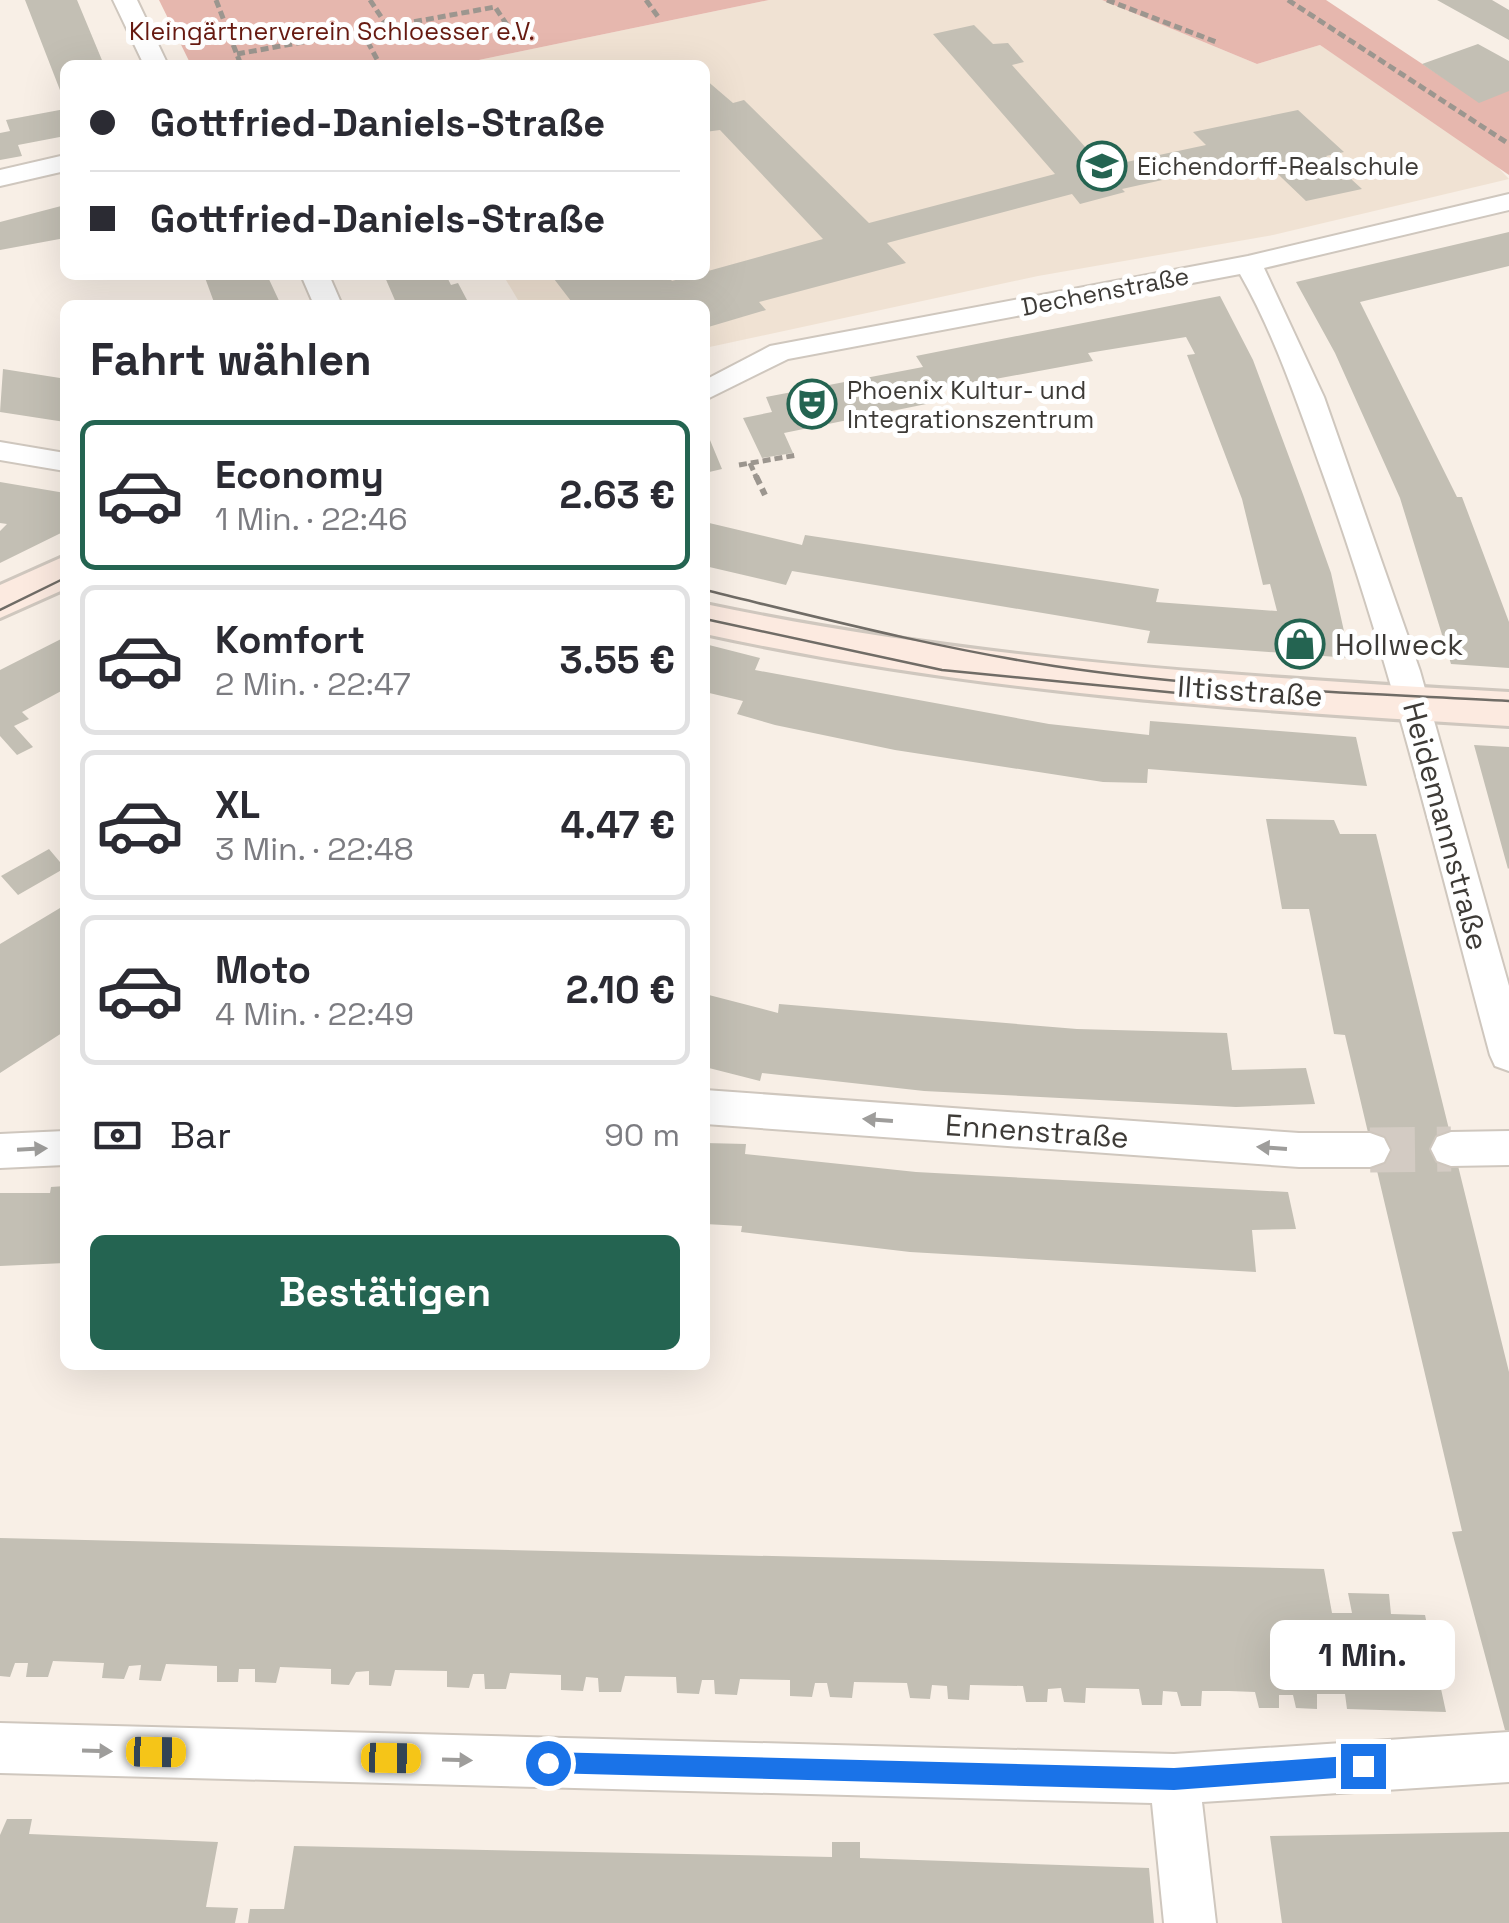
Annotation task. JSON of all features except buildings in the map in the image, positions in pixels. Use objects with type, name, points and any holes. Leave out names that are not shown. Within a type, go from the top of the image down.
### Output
[{"type":"street","points":[[125,0],[154,60]]},
{"type":"street","points":[[0,178],[60,164]]},
{"type":"street","name":"Dechenstraße","points":[[710,389],[780,352],[1248,264],[1509,202]]},
{"type":"street","name":"Heidemannstraße","points":[[1248,264],[1293,350],[1352,510],[1411,703],[1509,1055]]},
{"type":"street","points":[[0,451],[60,461]]},
{"type":"street","points":[[0,603],[60,573]]},
{"type":"street","name":"Iltisstraße","points":[[710,591],[992,667]]},
{"type":"street","name":"Iltisstraße","points":[[710,619],[825,648],[992,667],[1509,709]]},
{"type":"street","name":"Ennenstraße","points":[[710,1107],[1299,1150],[1370,1150]]},
{"type":"street","points":[[0,1151],[60,1148]]},
{"type":"street","points":[[1451,1149],[1509,1148]]},
{"type":"street","points":[[0,1748],[1174,1779],[1509,1757]]},
{"type":"street","points":[[1174,1779],[1190,1923]]},
{"type":"path","points":[[216,0],[239,60]]},
{"type":"path","points":[[370,0],[387,26]]},
{"type":"path","points":[[646,0],[659,18]]},
{"type":"path","points":[[1107,0],[1219,43]]},
{"type":"path","points":[[1288,0],[1509,144]]},
{"type":"path","points":[[237,54],[495,7],[515,37]]},
{"type":"path","points":[[362,31],[377,60]]},
{"type":"path","points":[[739,465],[798,455]]},
{"type":"path","points":[[750,463],[765,495]]},
{"type":"shaded area","name":"Eichendorff-Realschule","points":[[769,0],[1102,0],[1257,64],[1320,45],[1489,158],[1509,179],[1273,235],[1038,276],[710,347],[710,300],[518,300],[506,280],[710,280],[710,60],[479,60]]},
{"type":"green space","name":"Kleingärtnerverein Schloesser e.V.","points":[[159,0],[769,0],[479,60],[189,60]]},
{"type":"green space","points":[[1102,0],[1326,0],[1457,87],[1509,91],[1509,175],[1320,45],[1257,64]]},
{"type":"tunnel","points":[[1370,1150],[1451,1149]]},
{"type":"tram line","points":[[0,610],[60,580]]},
{"type":"tram line","points":[[710,591],[922,641],[1111,674],[1224,685],[1509,701]]},
{"type":"tram line","points":[[710,620],[942,670],[1198,695]]},
{"type":"place","name":"Eichendorff-Realschule","points":[[1102,166]]},
{"type":"place","name":"Phoenix Kultur- und Integrationszentrum","points":[[812,404]]},
{"type":"place","name":"Hollweck","points":[[1300,644]]},
{"type":"route","points":[[548,1763],[1174,1779],[1363,1766]]}]
